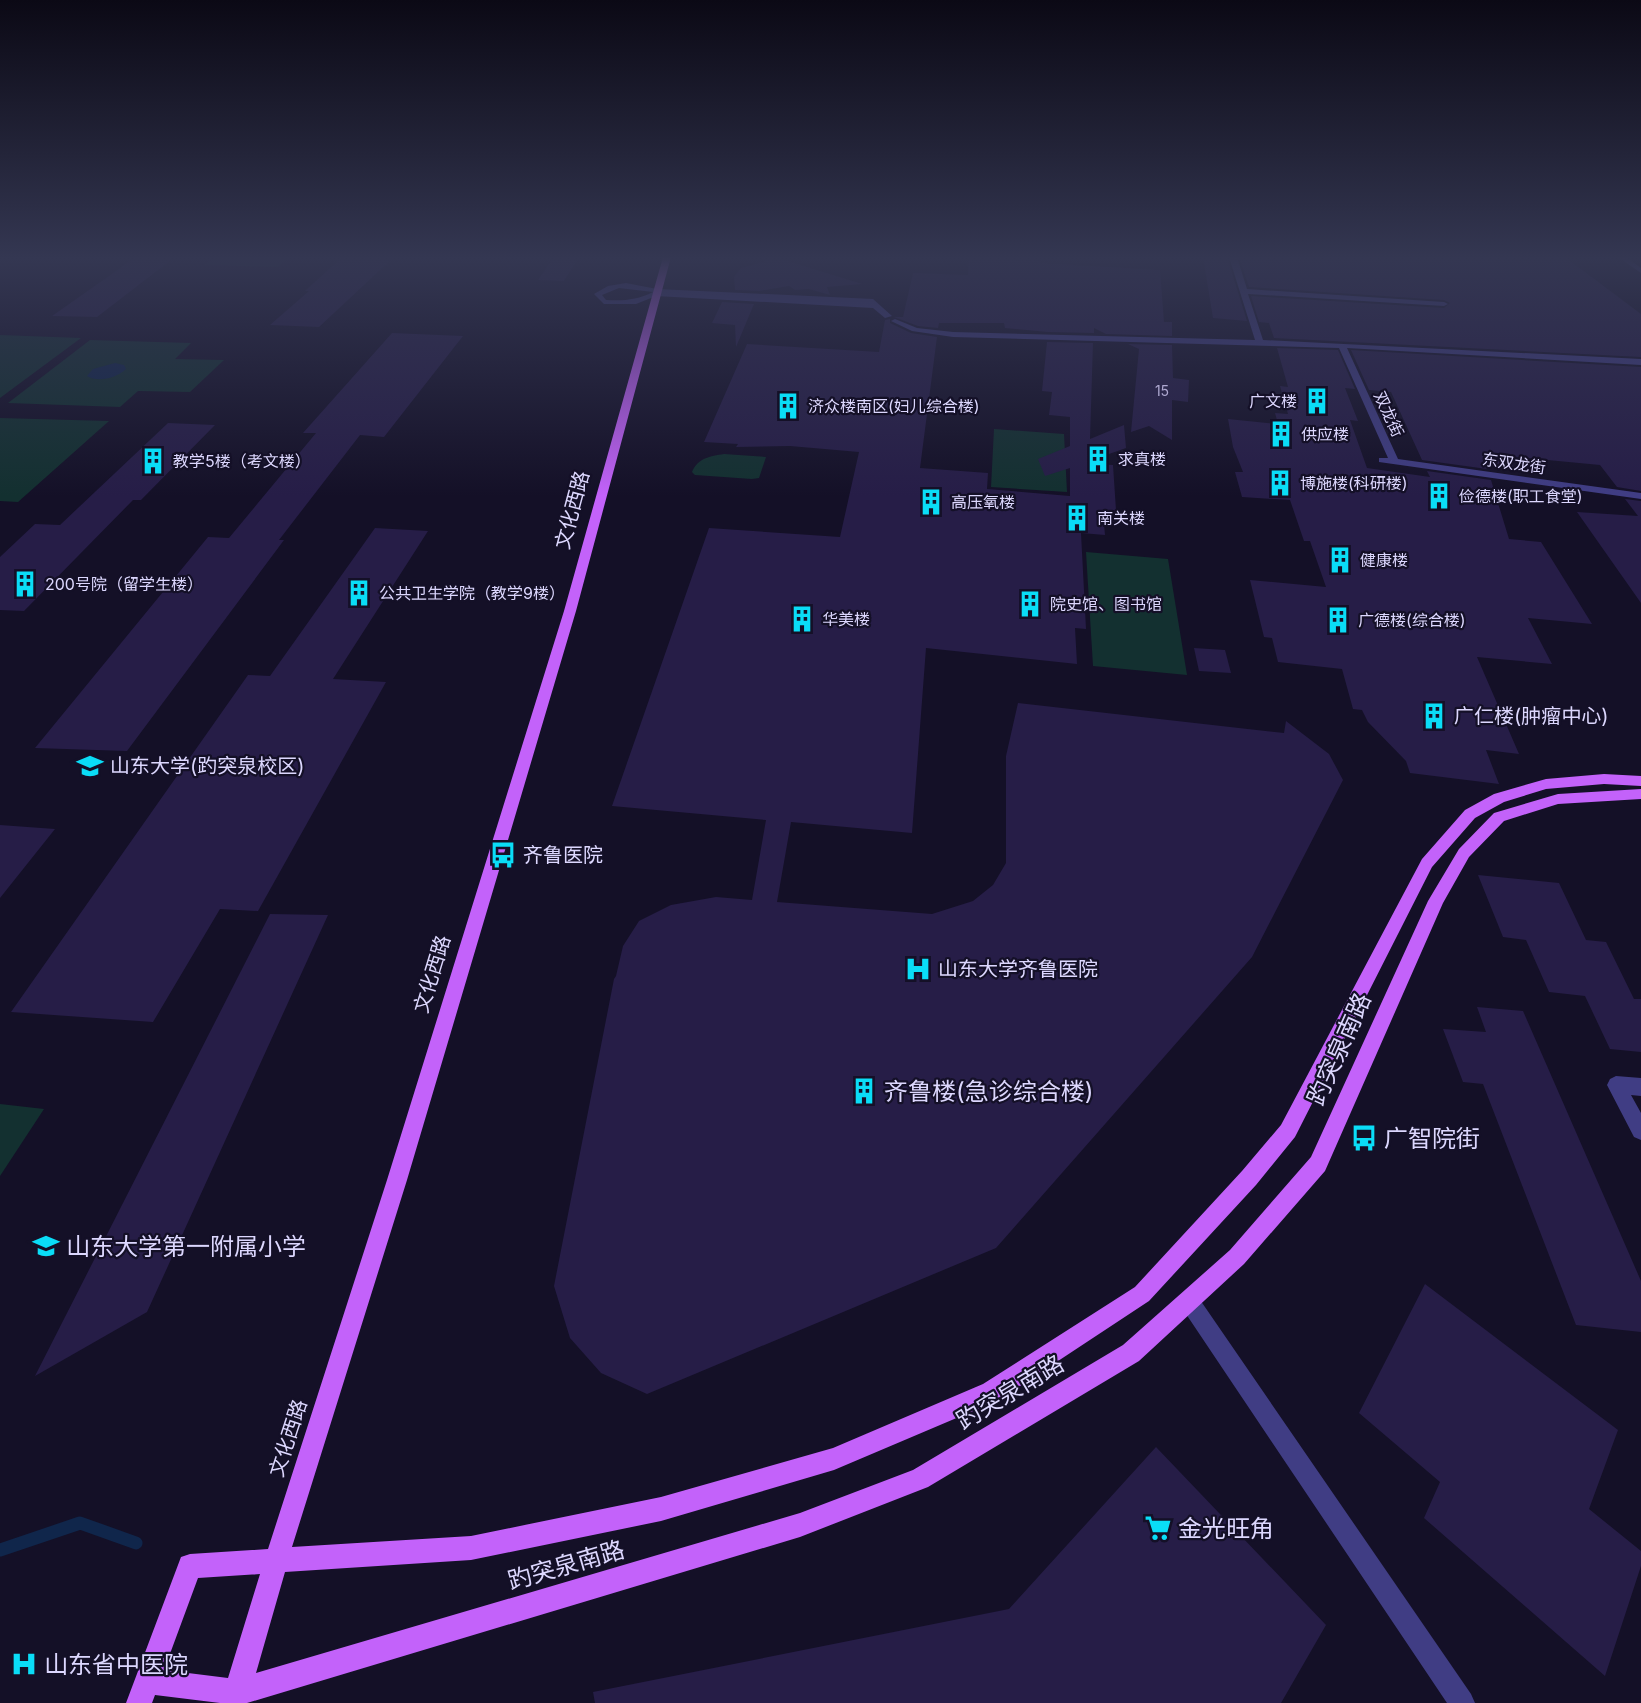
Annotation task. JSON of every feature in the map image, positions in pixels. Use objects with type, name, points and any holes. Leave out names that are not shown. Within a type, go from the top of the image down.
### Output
[{"type":"main road","name":"文化西路","points":[[235,1697],[397,1180],[570,611],[602,501],[637,336]]},
{"type":"main road","name":"趵突泉南路","points":[[1641,781],[1604,778],[1546,784],[1499,798],[1470,814],[1427,863],[1288,1131],[1249,1178],[1142,1294],[991,1392],[834,1459],[661,1509],[471,1548],[190,1566],[142,1692],[235,1697],[789,1528],[920,1479],[1131,1353],[1237,1257],[1318,1164],[1437,901],[1464,853],[1499,817],[1558,799],[1641,794]]},
{"type":"street","points":[[996,336],[1053,340],[1342,346],[1641,362]]},
{"type":"street","points":[[1258,336],[1260,343]]},
{"type":"street","name":"双龙街","points":[[1342,346],[1394,461]]},
{"type":"street","name":"东双龙街","points":[[1382,460],[1641,496]]},
{"type":"street","points":[[1641,1087],[1616,1085],[1641,1131]]},
{"type":"street","points":[[1189,1301],[1462,1703]]},
{"type":"green space","points":[[0,336],[81,338],[0,398]]},
{"type":"green space","points":[[90,340],[191,343],[175,359],[224,360],[190,392],[138,391],[120,407],[8,403]]},
{"type":"green space","points":[[0,418],[109,421],[18,502],[0,501]]},
{"type":"green space","points":[[994,429],[1064,434],[1067,492],[991,487]]},
{"type":"green space","points":[[724,454],[766,457],[759,478],[695,475],[692,472],[701,461]]},
{"type":"green space","points":[[1086,552],[1168,559],[1187,675],[1093,666]]},
{"type":"green space","points":[[0,1104],[44,1109],[0,1176]]},
{"type":"water","points":[[115,363],[124,365],[126,369],[107,378],[96,379],[87,376],[93,369]]},
{"type":"building","points":[[389,336],[463,336],[384,437],[360,435],[279,540],[284,540],[127,751],[35,748],[208,537],[229,538],[316,433],[303,433]]},
{"type":"building","points":[[736,336],[740,336],[736,347]]},
{"type":"building","name":"齐鲁楼(急诊综合楼)","points":[[882,336],[937,337],[920,468],[988,473],[987,489],[1070,496],[1070,468],[1045,476],[1038,459],[1070,446],[1070,417],[1049,415],[1052,392],[1042,391],[1047,342],[1093,343],[1090,439],[1124,425],[1126,448],[1089,461],[1089,464],[1113,465],[1117,525],[1104,524],[1105,535],[1081,533],[1086,629],[1075,628],[1077,664],[926,648],[912,833],[791,822],[777,902],[932,914],[973,901],[993,885],[1006,863],[1006,756],[1018,703],[1284,733],[1286,721],[1329,754],[1343,780],[1252,957],[996,1248],[647,1394],[601,1373],[570,1338],[554,1286],[614,979],[623,946],[639,921],[671,905],[716,897],[752,900],[766,820],[612,806],[709,528],[840,537],[859,452],[790,446],[736,447],[738,444],[704,442],[747,344],[879,352]]},
{"type":"building","points":[[1641,336],[1641,357],[1274,338]]},
{"type":"building","points":[[1128,344],[1172,345],[1173,378],[1189,380],[1188,402],[1172,400],[1172,440],[1149,426],[1131,432],[1139,349]]},
{"type":"building","points":[[1277,348],[1338,350],[1355,389],[1345,388],[1358,421],[1350,420],[1367,468],[1430,477],[1427,471],[1491,480],[1509,539],[1541,542],[1592,624],[1528,618],[1552,664],[1477,657],[1519,754],[1486,750],[1499,784],[1410,773],[1406,761],[1368,722],[1362,710],[1353,709],[1342,669],[1278,662],[1272,638],[1264,637],[1250,580],[1326,587],[1310,541],[1304,541],[1290,500],[1242,497],[1235,472],[1243,472],[1233,447],[1228,419],[1278,424],[1275,413],[1288,414],[1280,386],[1288,387]]},
{"type":"building","points":[[1351,350],[1641,367],[1641,491],[1617,487],[1600,465],[1507,456],[1514,468],[1486,466],[1487,469],[1422,460],[1391,392],[1369,390]]},
{"type":"building","points":[[168,423],[215,425],[141,500],[133,500],[24,611],[0,610],[0,557],[35,524],[60,525]]},
{"type":"building","points":[[1625,499],[1641,501],[1641,603],[1577,512],[1638,516]]},
{"type":"building","points":[[375,528],[428,531],[333,679],[386,682],[258,911],[220,909],[153,1022],[11,1012],[248,675],[270,676]]},
{"type":"building","points":[[1194,648],[1225,650],[1231,673],[1199,671]]},
{"type":"building","points":[[0,825],[55,829],[0,898]]},
{"type":"building","points":[[1478,875],[1559,883],[1586,940],[1606,942],[1634,999],[1641,999],[1641,1052],[1610,1049],[1585,996],[1549,992],[1526,940],[1503,937]]},
{"type":"building","points":[[270,914],[328,915],[147,1312],[35,1376]]},
{"type":"building","points":[[1477,1007],[1523,1011],[1641,1281],[1641,1332],[1576,1325],[1483,1084],[1463,1082],[1443,1029],[1486,1032]]},
{"type":"building","points":[[1425,1284],[1618,1430],[1589,1509],[1641,1551],[1641,1566],[1605,1676],[1424,1518],[1440,1482],[1359,1413]]},
{"type":"building","name":"金光旺角","points":[[1156,1447],[1326,1625],[1281,1703],[595,1703],[593,1692],[1009,1609]]},
{"type":"waterway","points":[[0,1550],[80,1523],[136,1543]]},
{"type":"place","name":"广文楼","points":[[1317,401]]},
{"type":"place","name":"济众楼南区(妇儿综合楼)","points":[[788,406]]},
{"type":"place","name":"供应楼","points":[[1281,434]]},
{"type":"place","name":"求真楼","points":[[1098,459]]},
{"type":"place","name":"教学5楼（考文楼）","points":[[153,461]]},
{"type":"place","name":"博施楼(科研楼)","points":[[1280,483]]},
{"type":"place","name":"俭德楼(职工食堂)","points":[[1439,496]]},
{"type":"place","name":"高压氧楼","points":[[931,502]]},
{"type":"place","name":"南关楼","points":[[1077,518]]},
{"type":"place","name":"健康楼","points":[[1340,560]]},
{"type":"place","name":"200号院（留学生楼）","points":[[25,584]]},
{"type":"place","name":"公共卫生学院（教学9楼）","points":[[359,593]]},
{"type":"place","name":"院史馆、图书馆","points":[[1030,604]]},
{"type":"place","name":"华美楼","points":[[802,619]]},
{"type":"place","name":"广德楼(综合楼)","points":[[1338,620]]},
{"type":"place","name":"广仁楼(肿瘤中心)","points":[[1434,716]]},
{"type":"place","name":"山东大学(趵突泉校区)","points":[[90,766]]},
{"type":"place","name":"齐鲁医院","points":[[503,855]]},
{"type":"place","name":"山东大学齐鲁医院","points":[[918,969]]},
{"type":"place","name":"齐鲁楼(急诊综合楼)","points":[[864,1091]]},
{"type":"place","name":"广智院街","points":[[1364,1138]]},
{"type":"place","name":"山东大学第一附属小学","points":[[46,1246]]},
{"type":"place","name":"金光旺角","points":[[1158,1528]]},
{"type":"place","name":"山东省中医院","points":[[24,1664]]}]
